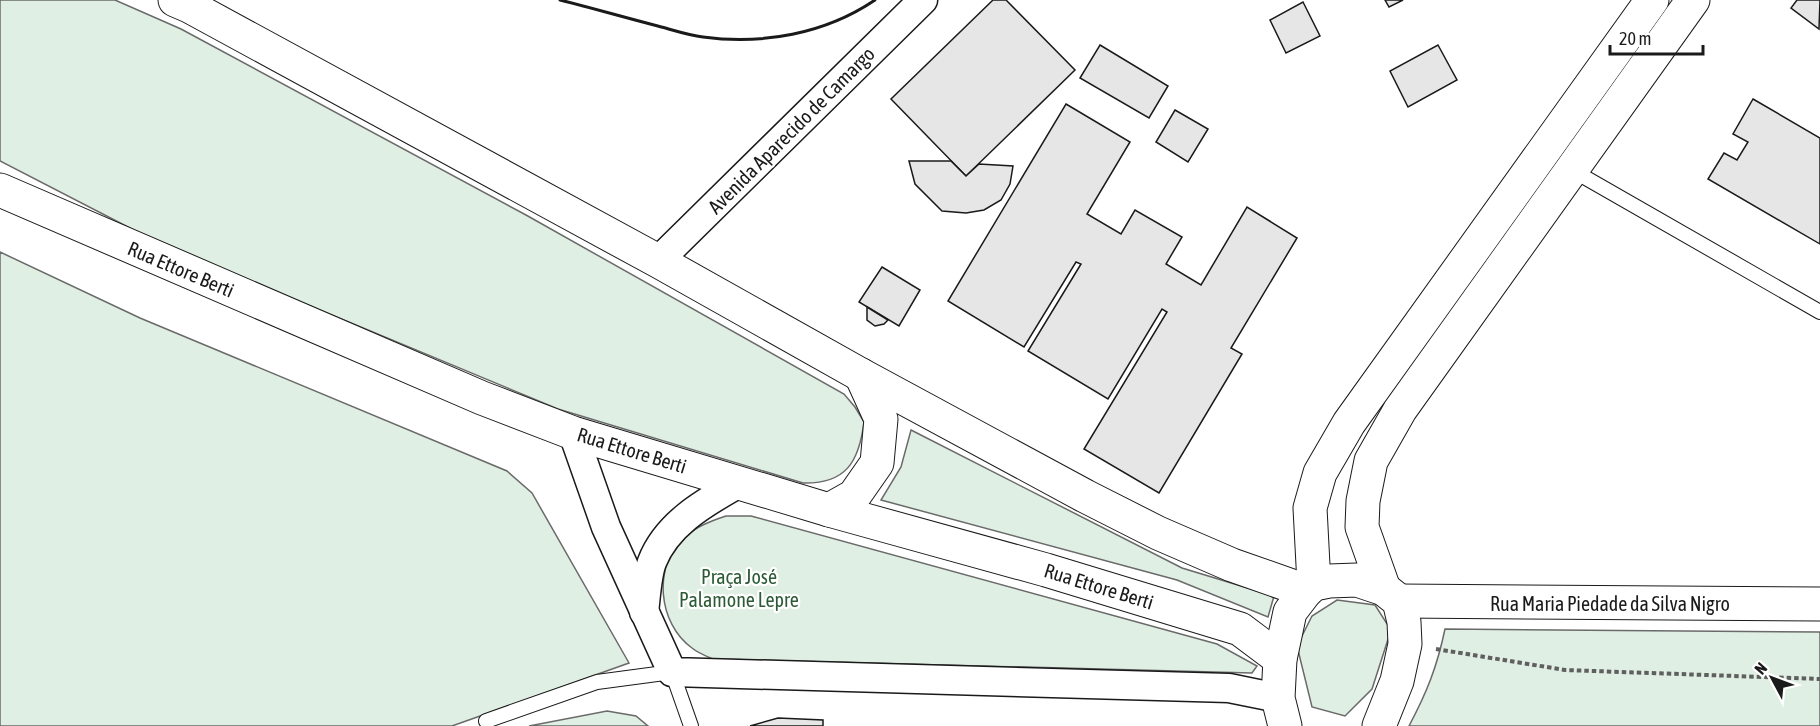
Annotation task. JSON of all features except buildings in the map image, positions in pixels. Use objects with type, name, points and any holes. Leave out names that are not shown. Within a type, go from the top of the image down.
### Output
[{"type":"street","points":[[174,0],[189,6],[658,261],[861,375],[1158,533],[1232,565],[1310,587]]},
{"type":"street","name":"Avenida Aparecido de Camargo","points":[[658,261],[923,0]]},
{"type":"street","points":[[573,433],[606,527],[672,672],[1229,688],[1282,712],[1280,659],[1290,612],[1310,587],[1310,508],[1320,473],[1349,423],[1652,0]]},
{"type":"street","points":[[1379,726],[1397,681],[1405,644],[1404,622],[1362,527],[1363,501],[1371,461],[1400,410],[1693,0]]},
{"type":"street","name":"Rua Ettore Berti","points":[[0,190],[460,388],[573,433],[829,510],[1046,570],[1240,629],[1280,659]]},
{"type":"street","points":[[829,510],[854,496],[877,463],[881,419],[861,375]]},
{"type":"street","points":[[644,612],[651,562],[667,535],[699,506],[739,483]]},
{"type":"street","name":"Rua Maria Piedade da Silva Nigro","points":[[1310,587],[1329,581],[1357,580],[1392,595],[1820,604]]},
{"type":"lane","points":[[1572,170],[1820,312]]},
{"type":"lane","points":[[486,721],[597,682],[672,672],[691,726]]},
{"type":"path","points":[[1405,644],[1564,670],[1820,679]]},
{"type":"green space","points":[[0,0],[115,0],[181,29],[526,215],[844,394],[864,422],[854,459],[840,475],[830,480],[803,483],[558,409],[159,243],[0,161]]},
{"type":"green space","points":[[0,252],[140,318],[507,471],[532,493],[629,663],[452,726],[0,726]]},
{"type":"green space","points":[[911,430],[1182,568],[1274,596],[1268,617],[1177,580],[881,500],[901,467]]},
{"type":"green space","name":"Praça José Palamone Lepre","points":[[726,516],[751,516],[1217,644],[1257,666],[1252,673],[713,659],[692,648],[672,624],[663,594],[664,578],[667,563],[674,549],[685,537],[699,527]]},
{"type":"green space","points":[[1337,600],[1375,605],[1391,630],[1372,689],[1345,716],[1312,707],[1297,646],[1312,616]]},
{"type":"green space","points":[[1445,629],[1820,632],[1820,726],[1409,726],[1431,679]]},
{"type":"green space","points":[[607,711],[636,716],[648,726],[529,726]]},
{"type":"wall","points":[[560,0],[691,35],[725,39],[770,38],[814,29],[856,12],[875,0]]}]
